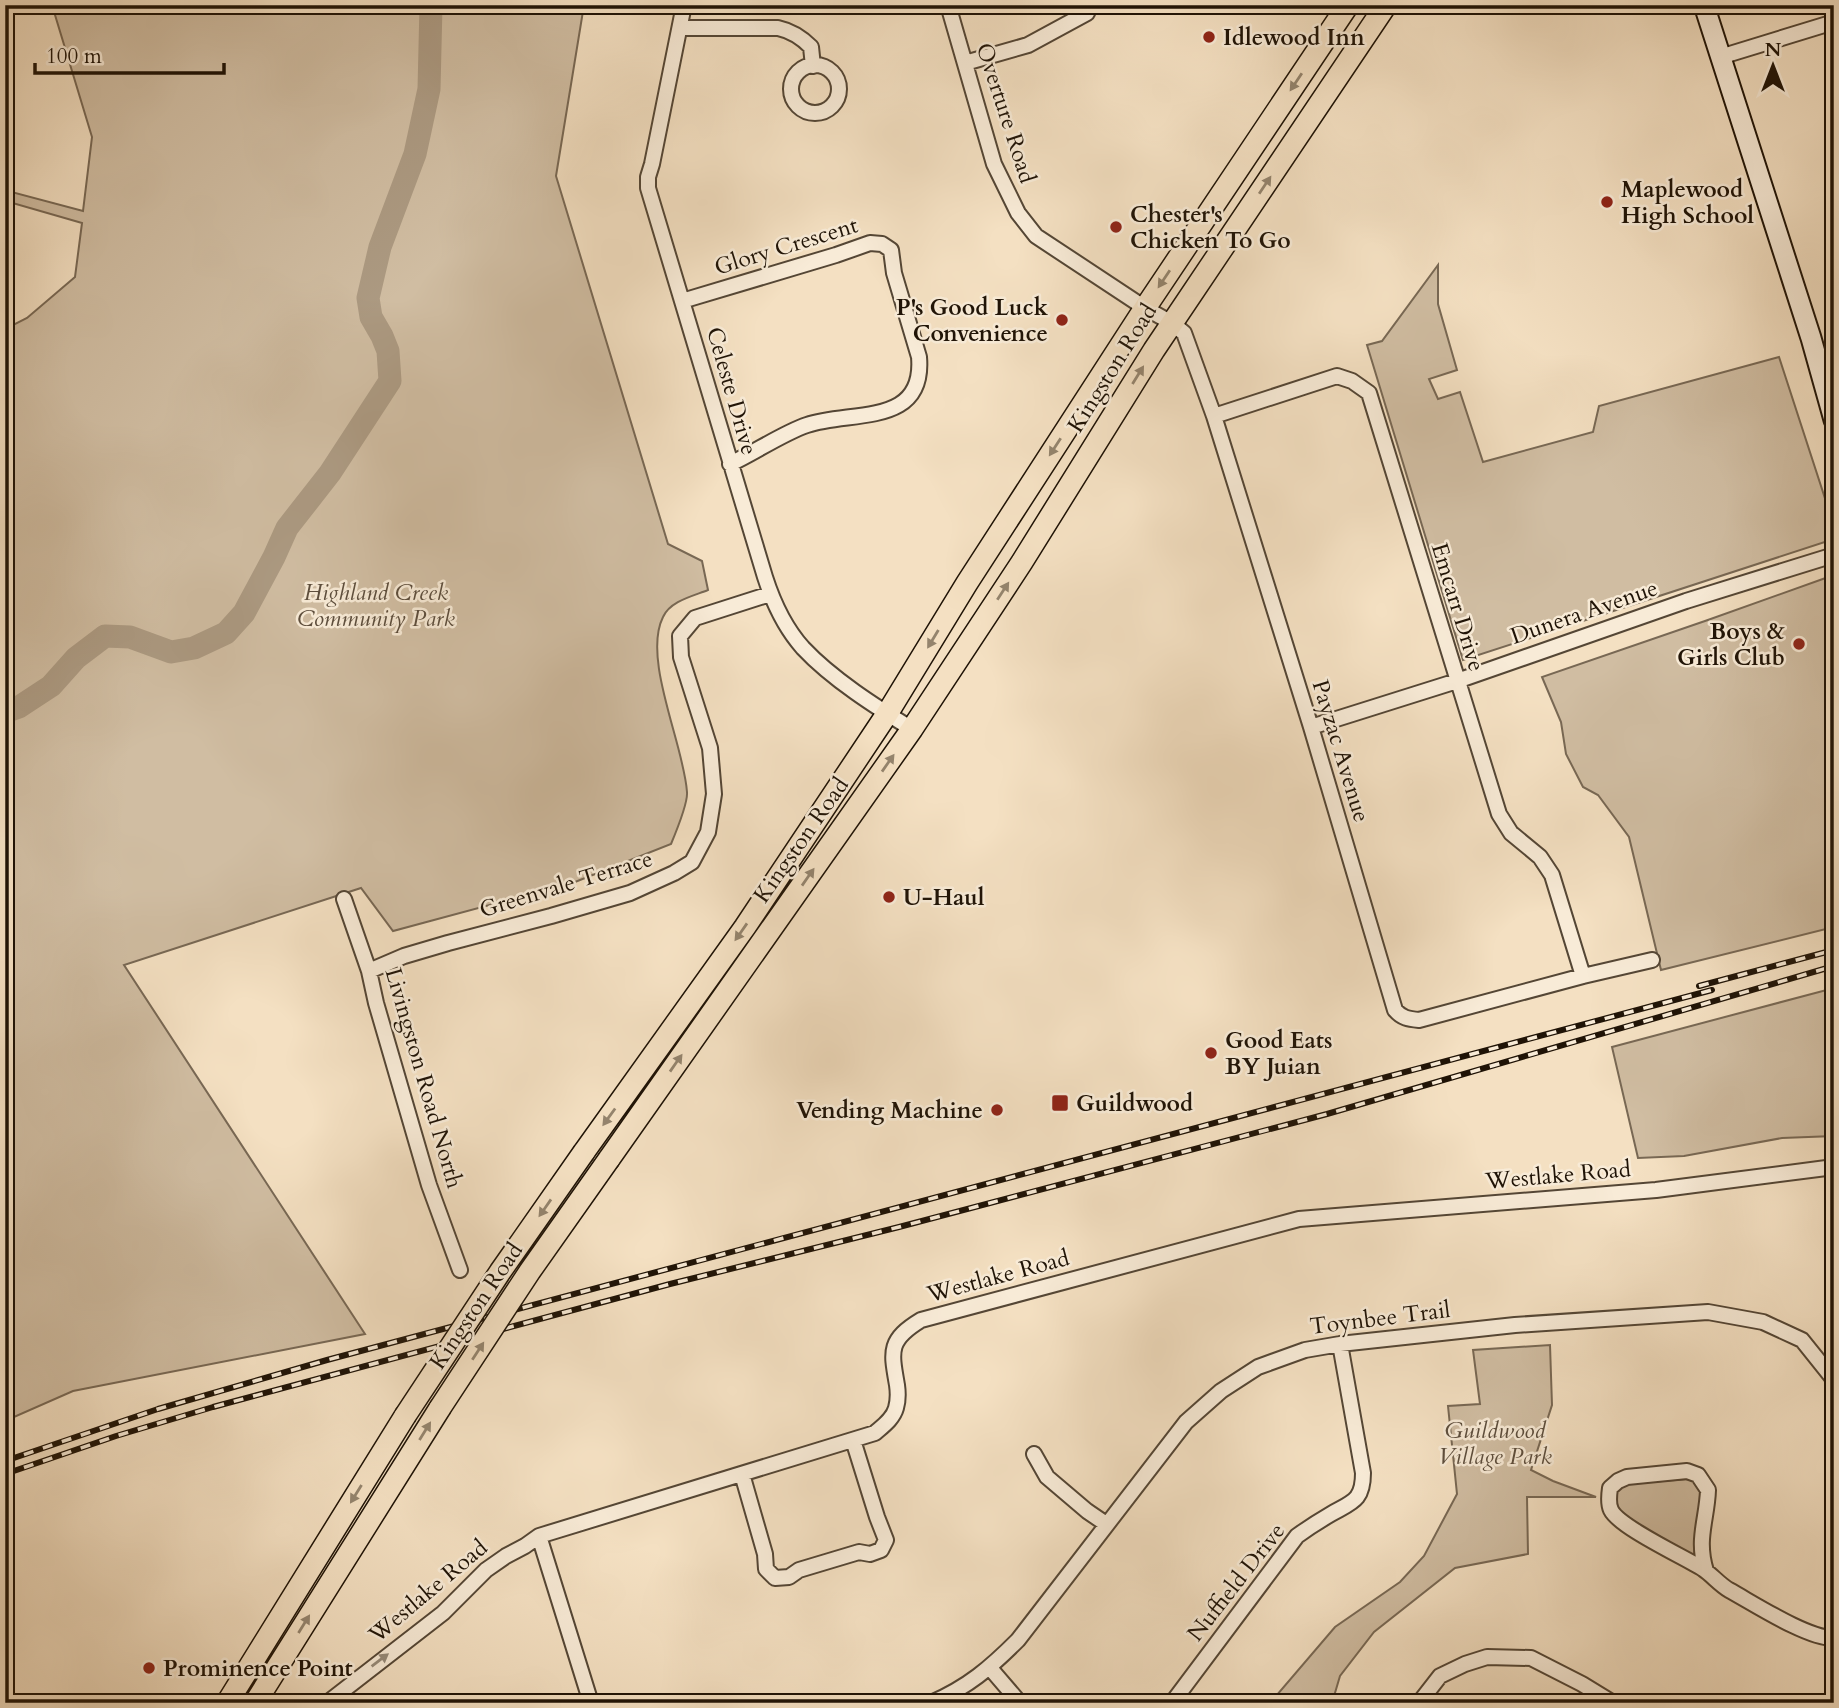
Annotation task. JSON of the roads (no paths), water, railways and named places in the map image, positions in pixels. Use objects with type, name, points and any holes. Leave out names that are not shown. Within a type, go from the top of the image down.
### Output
[{"type":"main road","name":"Kingston Road","points":[[226,1703],[405,1416],[500,1272],[745,927],[887,714],[967,583],[1145,308],[1348,5]]},
{"type":"main road","name":"Kingston Road","points":[[255,1703],[440,1408],[530,1271],[912,729],[1022,562],[1171,323],[1386,5]]},
{"type":"street","name":"Celeste Drive","points":[[684,5],[648,177],[648,188],[770,594],[803,648],[831,674],[912,729]]},
{"type":"street","name":"Overture Road","points":[[947,5],[994,163],[1018,213],[1036,236],[1171,323]]},
{"type":"street","points":[[965,63],[1028,45],[1087,13],[1090,5]]},
{"type":"street","points":[[1704,5],[1811,338],[1834,419]]},
{"type":"street","points":[[1720,57],[1834,22]]},
{"type":"street","points":[[680,28],[778,28],[792,31],[811,47],[813,66]]},
{"type":"street","name":"Glory Crescent","points":[[682,302],[870,243],[882,244],[891,250],[894,273],[919,357],[920,370],[915,390],[901,405],[890,411],[806,426],[730,464]]},
{"type":"street","name":"Payzac Avenue","points":[[1171,323],[1184,334],[1214,416],[1311,727],[1395,1010],[1407,1019],[1419,1020],[1584,976]]},
{"type":"street","name":"Emcarr Drive","points":[[1214,416],[1337,376],[1352,381],[1369,393],[1499,814],[1511,833],[1540,857],[1552,875],[1584,976]]},
{"type":"street","name":"Dunera Avenue","points":[[1311,727],[1457,681],[1686,601],[1834,555]]},
{"type":"street","name":"Greenvale Terrace","points":[[369,971],[404,956],[630,893],[692,862],[708,832],[714,794],[710,748],[681,657],[680,636],[695,618],[770,594]]},
{"type":"street","name":"Livingston Road North","points":[[344,899],[369,971],[429,1185],[460,1270]]},
{"type":"street","points":[[1584,976],[1652,960]]},
{"type":"street","name":"Westlake Road","points":[[327,1703],[443,1613],[486,1570],[539,1536],[875,1433],[888,1421],[896,1408],[898,1392],[892,1362],[894,1349],[905,1330],[921,1320],[1299,1219],[1656,1190],[1834,1167]]},
{"type":"street","name":"Toynbee Trail","points":[[931,1703],[955,1693],[990,1668],[1018,1640],[1186,1422],[1221,1391],[1258,1367],[1305,1350],[1515,1325],[1708,1312],[1763,1322],[1802,1340],[1834,1380]]},
{"type":"street","name":"Nuffield Drive","points":[[1172,1703],[1297,1536],[1311,1525],[1349,1505],[1363,1487],[1363,1473],[1340,1344]]},
{"type":"street","points":[[743,1474],[765,1554],[766,1569],[775,1578],[789,1577],[799,1570],[859,1552],[870,1554],[881,1550],[886,1539],[853,1440]]},
{"type":"street","points":[[1034,1454],[1046,1476],[1106,1524]]},
{"type":"street","points":[[1706,1571],[1701,1548],[1708,1490],[1698,1475],[1686,1471],[1637,1475],[1618,1481],[1610,1488],[1609,1508],[1631,1528],[1706,1571],[1728,1590],[1806,1632],[1821,1638],[1834,1638]]},
{"type":"street","points":[[539,1536],[591,1703]]},
{"type":"street","points":[[1419,1703],[1440,1676],[1488,1657],[1531,1658],[1613,1703]]},
{"type":"street","points":[[990,1668],[1020,1703]]},
{"type":"waterway","points":[[5,712],[19,707],[51,686],[76,658],[105,636],[130,637],[171,652],[194,648],[226,633],[244,613],[287,528],[330,473],[390,381],[388,351],[371,317],[368,298],[380,247],[415,154],[429,89],[431,5]]},
{"type":"railway","points":[[1699,986],[1834,950]]},
{"type":"railway","points":[[5,1474],[116,1436],[213,1407],[670,1284],[899,1227],[1327,1114],[1834,966]]},
{"type":"railway","points":[[5,1461],[158,1409],[327,1360],[1712,990]]},
{"type":"place","name":"Idlewood Inn","points":[[1209,37]]},
{"type":"place","name":"Maplewood High School","points":[[1607,202]]},
{"type":"place","name":"Chester's Chicken To Go","points":[[1116,227]]},
{"type":"place","name":"P's Good Luck Convenience","points":[[1062,320]]},
{"type":"place","name":"Boys & Girls Club","points":[[1799,644]]},
{"type":"place","name":"U-Haul","points":[[889,897]]},
{"type":"place","name":"Good Eats BY Juian","points":[[1211,1053]]},
{"type":"place","name":"Guildwood","points":[[1060,1103]]},
{"type":"place","name":"Vending Machine","points":[[997,1110]]},
{"type":"place","name":"Prominence Point","points":[[149,1668]]},
{"type":"park label","name":"Highland Creek Community Park","points":[[376,605]]},
{"type":"park label","name":"Guildwood Village Park","points":[[1495,1443]]}]
